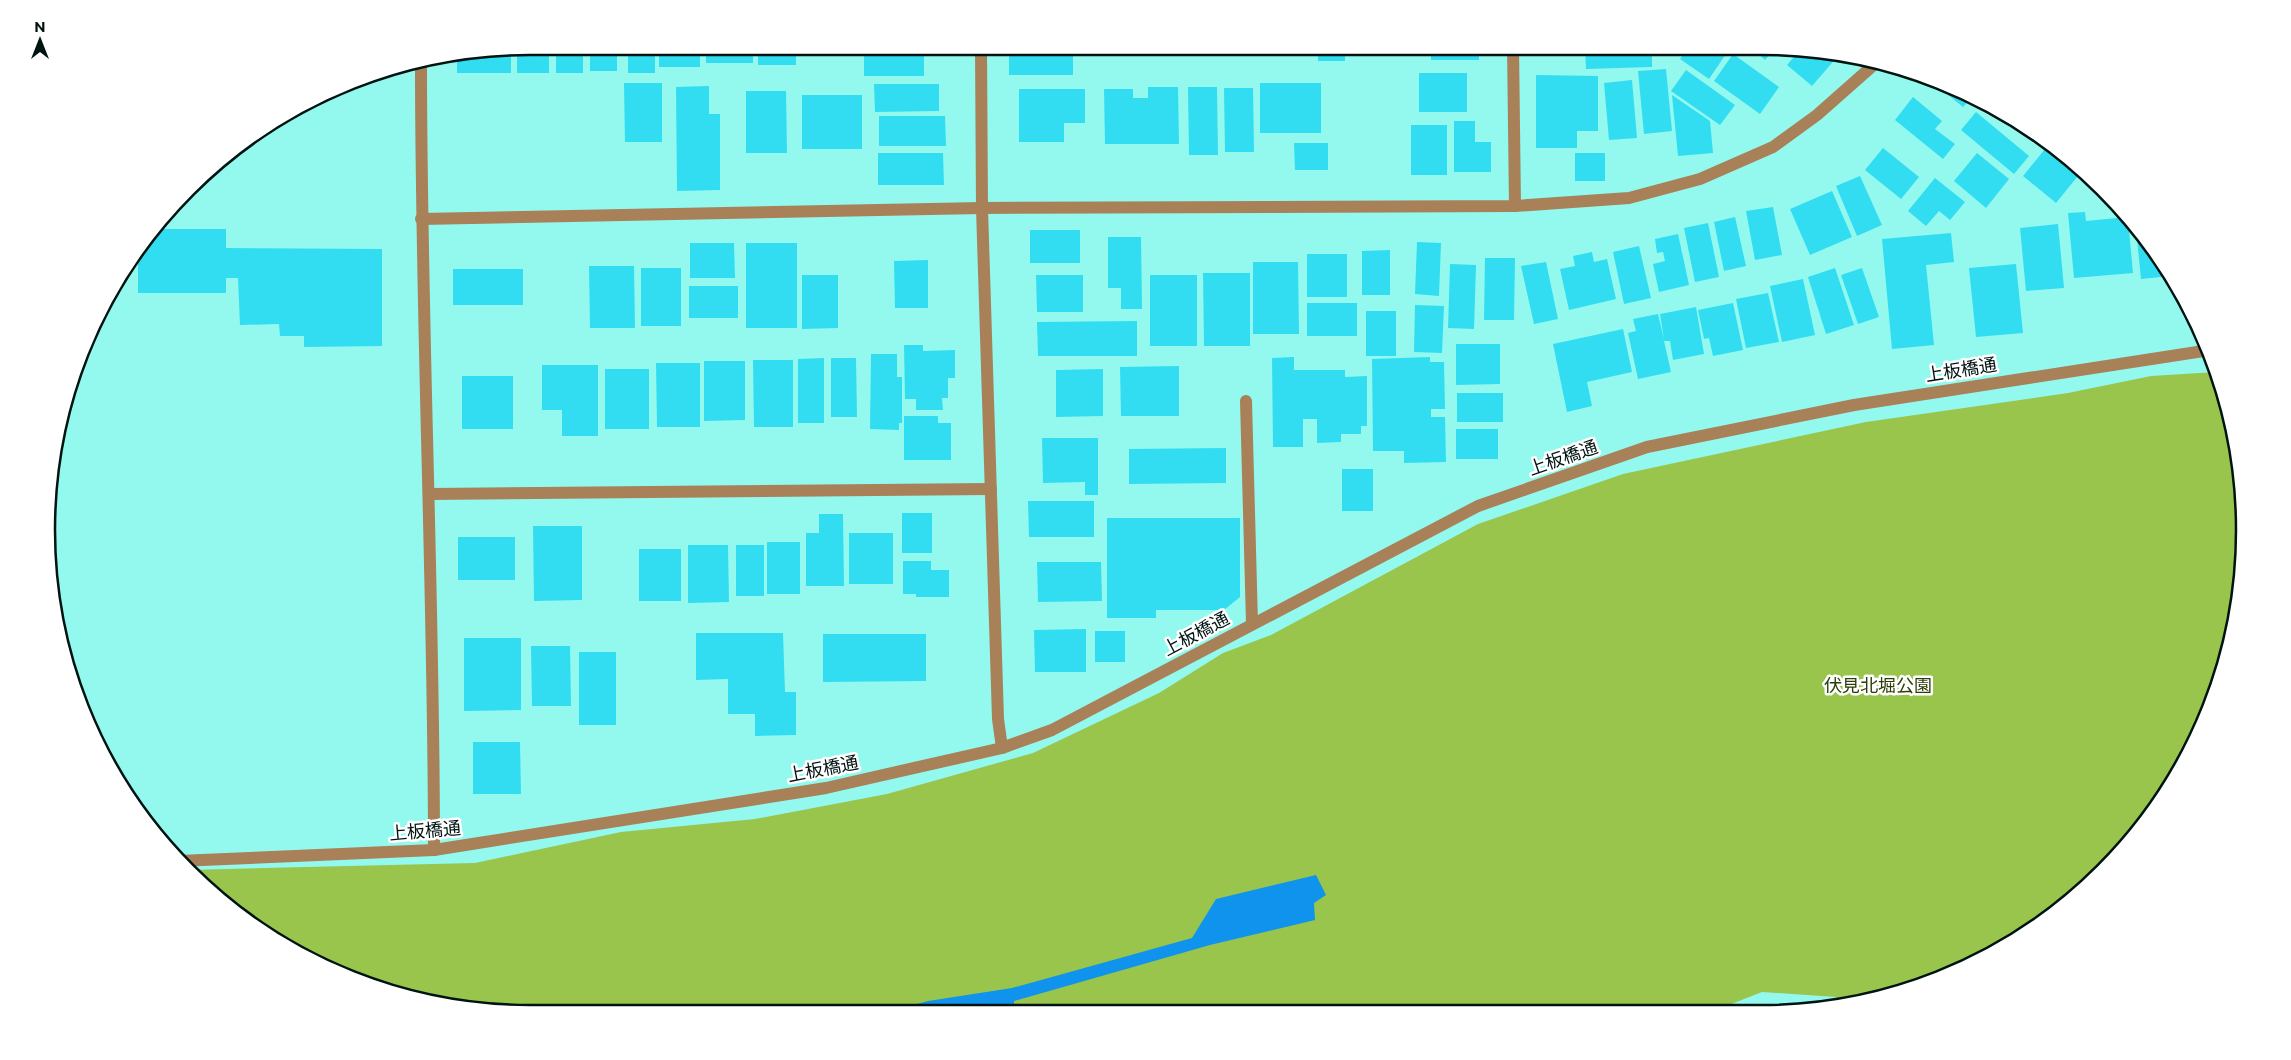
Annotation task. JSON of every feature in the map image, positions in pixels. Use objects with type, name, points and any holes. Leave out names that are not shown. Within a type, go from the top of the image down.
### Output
[{"type":"street","points":[[981,55],[982,208],[998,719],[1002,748]]},
{"type":"street","points":[[1513,55],[1516,206]]},
{"type":"street","points":[[421,68],[421,219],[429,494],[434,850]]},
{"type":"street","points":[[421,219],[982,208],[1516,206],[1629,198],[1700,179],[1773,147],[1817,115],[1870,68]]},
{"type":"street","name":"上板橋通","points":[[189,861],[434,850],[826,788],[1002,748],[1052,730],[1478,506],[1647,448],[1854,405],[2201,351]]},
{"type":"street","points":[[1246,401],[1252,624]]},
{"type":"street","points":[[429,494],[992,489]]},
{"type":"green space","name":"伏見北堀公園","points":[[2209,372],[2220,407],[2232,468],[2236,530],[2232,592],[2220,653],[2200,712],[2172,768],[2138,819],[2097,866],[2074,887],[2025,925],[1971,956],[1914,980],[1884,989],[1838,999],[1762,992],[1729,1005],[499,1004],[437,996],[377,980],[348,969],[292,941],[266,925],[241,907],[198,870],[475,863],[621,832],[755,819],[887,794],[1033,753],[1159,693],[1223,653],[1271,635],[1478,524],[1623,474],[1866,422],[2068,393],[2151,376]]},
{"type":"water","points":[[1316,875],[1326,895],[1314,903],[1315,920],[1210,945],[1014,1001],[1014,1005],[913,1005],[1012,988],[1192,938],[1216,899]]},
{"type":"building","points":[[517,55],[549,55],[549,73],[517,73]]},
{"type":"building","points":[[556,55],[583,55],[583,73],[556,73]]},
{"type":"building","points":[[590,55],[617,55],[617,71],[590,71]]},
{"type":"building","points":[[628,55],[655,55],[655,73],[628,73]]},
{"type":"building","points":[[659,55],[700,55],[700,67],[659,67]]},
{"type":"building","points":[[706,55],[753,55],[753,63],[706,63]]},
{"type":"building","points":[[758,55],[796,55],[796,65],[758,65]]},
{"type":"building","points":[[864,55],[924,55],[924,76],[864,76]]},
{"type":"building","points":[[1009,55],[1073,55],[1073,75],[1009,75]]},
{"type":"building","points":[[1318,55],[1345,55],[1345,61],[1318,61]]},
{"type":"building","points":[[1431,55],[1479,55],[1479,60],[1431,60]]},
{"type":"building","points":[[1585,55],[1652,55],[1652,67],[1586,69]]},
{"type":"building","points":[[1683,55],[1725,55],[1709,79],[1680,59]]},
{"type":"building","points":[[1732,55],[1734,55],[1779,87],[1760,114],[1714,81]]},
{"type":"building","points":[[1759,55],[1769,55],[1765,60]]},
{"type":"building","points":[[511,56],[511,73],[457,73],[457,61]]},
{"type":"building","points":[[1795,56],[1834,61],[1812,86],[1787,65]]},
{"type":"building","points":[[1666,69],[1672,131],[1644,134],[1638,71]]},
{"type":"building","points":[[1686,70],[1735,105],[1720,125],[1671,91]]},
{"type":"building","points":[[1419,73],[1467,73],[1467,112],[1419,112]]},
{"type":"building","points":[[1536,75],[1598,76],[1598,131],[1577,131],[1577,148],[1536,148]]},
{"type":"building","points":[[1632,80],[1637,138],[1609,140],[1604,83]]},
{"type":"building","points":[[624,83],[662,83],[662,142],[625,142]]},
{"type":"building","points":[[1260,83],[1321,83],[1321,133],[1260,133]]},
{"type":"building","points":[[874,84],[939,84],[939,111],[875,112]]},
{"type":"building","points":[[709,86],[709,114],[720,114],[720,190],[677,191],[676,87]]},
{"type":"building","points":[[1148,87],[1178,87],[1179,144],[1105,144],[1104,89],[1133,89],[1133,98],[1148,98]]},
{"type":"building","points":[[1188,87],[1217,87],[1218,155],[1189,155]]},
{"type":"building","points":[[1224,88],[1253,88],[1254,152],[1225,152]]},
{"type":"building","points":[[1019,89],[1085,89],[1085,123],[1064,123],[1064,142],[1019,142]]},
{"type":"building","points":[[746,91],[786,91],[787,153],[746,153]]},
{"type":"building","points":[[1944,91],[1967,102],[1963,107]]},
{"type":"building","points":[[802,95],[862,95],[862,149],[802,149]]},
{"type":"building","points":[[1672,95],[1710,121],[1713,153],[1678,156]]},
{"type":"building","points":[[1913,97],[1942,121],[1935,129],[1955,144],[1943,159],[1895,120]]},
{"type":"building","points":[[1976,112],[2029,156],[2014,174],[1961,130]]},
{"type":"building","points":[[879,116],[945,116],[946,146],[879,146]]},
{"type":"building","points":[[1454,121],[1475,121],[1475,142],[1491,142],[1491,172],[1454,172]]},
{"type":"building","points":[[1411,125],[1447,125],[1447,175],[1411,175]]},
{"type":"building","points":[[1294,143],[1328,143],[1328,170],[1295,170]]},
{"type":"building","points":[[1883,148],[1919,177],[1901,199],[1865,170]]},
{"type":"building","points":[[2045,149],[2078,176],[2056,203],[2023,176]]},
{"type":"building","points":[[878,153],[943,153],[944,185],[878,185]]},
{"type":"building","points":[[1575,153],[1605,153],[1605,181],[1575,181]]},
{"type":"building","points":[[1977,153],[2009,179],[1986,208],[1954,181]]},
{"type":"building","points":[[1860,176],[1882,225],[1857,236],[1836,186]]},
{"type":"building","points":[[1935,178],[1965,202],[1950,220],[1939,211],[1926,226],[1908,211]]},
{"type":"building","points":[[1832,191],[1852,237],[1810,255],[1790,209]]},
{"type":"building","points":[[1773,207],[1782,255],[1755,260],[1746,211]]},
{"type":"building","points":[[2085,212],[2086,221],[2119,218],[2129,230],[2133,273],[2074,278],[2068,213]]},
{"type":"building","points":[[1735,217],[1746,266],[1724,271],[1714,222]]},
{"type":"building","points":[[1708,223],[1719,277],[1695,282],[1684,228]]},
{"type":"building","points":[[2058,224],[2064,288],[2026,291],[2020,228]]},
{"type":"building","points":[[163,229],[226,229],[226,248],[382,249],[382,346],[304,347],[304,336],[280,336],[279,324],[240,325],[238,278],[226,278],[226,293],[138,293],[138,262]]},
{"type":"building","points":[[1030,230],[1080,230],[1080,263],[1030,263]]},
{"type":"building","points":[[1951,233],[1954,262],[1926,265],[1934,345],[1892,349],[1882,239]]},
{"type":"building","points":[[1678,234],[1689,285],[1659,292],[1653,264],[1665,261],[1663,252],[1657,253],[1655,239]]},
{"type":"building","points":[[1108,237],[1141,237],[1142,309],[1121,309],[1121,288],[1108,288]]},
{"type":"building","points":[[2137,240],[2162,277],[2141,279]]},
{"type":"building","points":[[1417,242],[1441,243],[1439,296],[1415,294]]},
{"type":"building","points":[[690,243],[734,243],[735,278],[690,278]]},
{"type":"building","points":[[746,243],[797,243],[797,328],[746,328]]},
{"type":"building","points":[[1639,246],[1651,298],[1624,304],[1613,252]]},
{"type":"building","points":[[1390,250],[1390,295],[1362,295],[1362,251]]},
{"type":"building","points":[[1592,252],[1594,262],[1607,259],[1616,299],[1569,310],[1560,269],[1575,266],[1573,256]]},
{"type":"building","points":[[1307,254],[1347,254],[1347,297],[1307,297]]},
{"type":"building","points":[[1485,258],[1515,258],[1514,320],[1484,320]]},
{"type":"building","points":[[928,260],[928,308],[895,308],[894,261]]},
{"type":"building","points":[[1253,262],[1298,262],[1299,334],[1253,334]]},
{"type":"building","points":[[1546,262],[1558,319],[1534,324],[1521,266]]},
{"type":"building","points":[[1450,264],[1476,265],[1474,329],[1448,328]]},
{"type":"building","points":[[2016,264],[2023,333],[1976,337],[1969,268]]},
{"type":"building","points":[[589,266],[634,266],[635,328],[590,328]]},
{"type":"building","points":[[641,268],[681,268],[681,326],[641,326]]},
{"type":"building","points":[[1835,268],[1854,325],[1826,334],[1808,277]]},
{"type":"building","points":[[1862,268],[1879,317],[1858,324],[1841,275]]},
{"type":"building","points":[[453,269],[523,269],[523,305],[453,305]]},
{"type":"building","points":[[1203,273],[1250,273],[1250,346],[1204,346]]},
{"type":"building","points":[[802,275],[838,275],[838,328],[802,329]]},
{"type":"building","points":[[1036,275],[1083,275],[1083,312],[1037,312]]},
{"type":"building","points":[[1150,275],[1197,275],[1197,346],[1150,346]]},
{"type":"building","points":[[1803,279],[1815,335],[1782,342],[1770,286]]},
{"type":"building","points":[[689,286],[738,286],[738,318],[689,318]]},
{"type":"building","points":[[1768,293],[1779,342],[1746,348],[1736,299]]},
{"type":"building","points":[[1307,303],[1357,303],[1357,336],[1307,336]]},
{"type":"building","points":[[1733,303],[1743,350],[1713,356],[1709,338],[1704,339],[1698,310]]},
{"type":"building","points":[[1415,305],[1444,306],[1442,353],[1414,352]]},
{"type":"building","points":[[1696,307],[1704,354],[1673,360],[1670,341],[1664,341],[1671,372],[1638,379],[1628,333],[1636,331],[1633,319],[1658,314],[1664,339],[1660,314]]},
{"type":"building","points":[[1366,311],[1396,311],[1396,356],[1366,356]]},
{"type":"building","points":[[1137,321],[1137,356],[1038,356],[1037,322]]},
{"type":"building","points":[[1623,329],[1632,372],[1587,382],[1592,406],[1567,412],[1553,344]]},
{"type":"building","points":[[1456,344],[1500,344],[1500,384],[1456,385]]},
{"type":"building","points":[[904,345],[923,345],[923,351],[955,350],[955,378],[948,378],[948,398],[942,398],[943,410],[916,410],[916,399],[905,399]]},
{"type":"building","points":[[871,354],[897,354],[897,377],[902,377],[902,423],[899,423],[899,430],[870,429]]},
{"type":"building","points":[[1294,357],[1294,370],[1345,370],[1345,377],[1367,376],[1367,426],[1361,426],[1361,434],[1341,434],[1341,442],[1317,443],[1317,419],[1303,419],[1303,447],[1273,447],[1272,358]]},
{"type":"building","points":[[1430,357],[1430,362],[1444,362],[1445,409],[1431,409],[1431,417],[1445,417],[1446,462],[1404,463],[1404,451],[1373,451],[1372,359]]},
{"type":"building","points":[[824,358],[824,423],[798,423],[798,359]]},
{"type":"building","points":[[831,358],[856,358],[857,417],[831,417]]},
{"type":"building","points":[[753,360],[793,360],[793,427],[754,427]]},
{"type":"building","points":[[704,361],[745,361],[745,420],[704,421]]},
{"type":"building","points":[[656,363],[700,363],[700,427],[657,427]]},
{"type":"building","points":[[542,365],[598,365],[598,436],[562,436],[562,410],[542,410]]},
{"type":"building","points":[[1179,366],[1179,416],[1121,416],[1120,367]]},
{"type":"building","points":[[605,369],[649,369],[649,429],[605,429]]},
{"type":"building","points":[[1103,369],[1103,416],[1056,417],[1056,370]]},
{"type":"building","points":[[462,376],[513,376],[513,429],[462,429]]},
{"type":"building","points":[[1457,393],[1503,393],[1503,422],[1457,422]]},
{"type":"building","points":[[904,416],[938,416],[938,423],[951,423],[951,460],[904,460]]},
{"type":"building","points":[[1456,429],[1498,429],[1498,459],[1456,459]]},
{"type":"building","points":[[1042,438],[1098,438],[1098,495],[1085,495],[1085,482],[1043,483]]},
{"type":"building","points":[[1226,448],[1226,483],[1129,484],[1129,449]]},
{"type":"building","points":[[1342,469],[1373,469],[1373,511],[1342,511]]},
{"type":"building","points":[[1028,501],[1094,501],[1094,537],[1029,537]]},
{"type":"building","points":[[902,513],[932,513],[932,553],[902,553]]},
{"type":"building","points":[[819,514],[843,514],[844,586],[806,586],[806,533],[819,533]]},
{"type":"building","points":[[1107,518],[1240,518],[1240,597],[1224,610],[1156,610],[1156,618],[1107,618]]},
{"type":"building","points":[[533,526],[582,526],[582,600],[534,601]]},
{"type":"building","points":[[849,533],[893,533],[893,584],[849,584]]},
{"type":"building","points":[[458,537],[515,537],[515,580],[458,580]]},
{"type":"building","points":[[767,542],[800,542],[800,594],[767,594]]},
{"type":"building","points":[[688,545],[728,545],[729,602],[688,603]]},
{"type":"building","points":[[736,545],[764,545],[764,596],[736,596]]},
{"type":"building","points":[[639,549],[681,549],[681,601],[639,601]]},
{"type":"building","points":[[903,561],[931,561],[931,570],[949,570],[949,597],[916,597],[916,594],[903,594]]},
{"type":"building","points":[[1037,562],[1101,562],[1102,601],[1038,602]]},
{"type":"building","points":[[1086,629],[1086,672],[1035,672],[1034,630]]},
{"type":"building","points":[[1095,631],[1125,631],[1125,662],[1095,662]]},
{"type":"building","points":[[696,633],[783,633],[785,692],[796,692],[796,735],[755,736],[755,714],[728,714],[728,679],[696,680]]},
{"type":"building","points":[[823,634],[926,634],[926,681],[823,682]]},
{"type":"building","points":[[464,638],[521,638],[521,710],[464,711]]},
{"type":"building","points":[[531,646],[570,646],[571,706],[532,706]]},
{"type":"building","points":[[579,652],[616,652],[616,725],[579,725]]},
{"type":"building","points":[[473,742],[520,742],[521,794],[473,794]]}]
